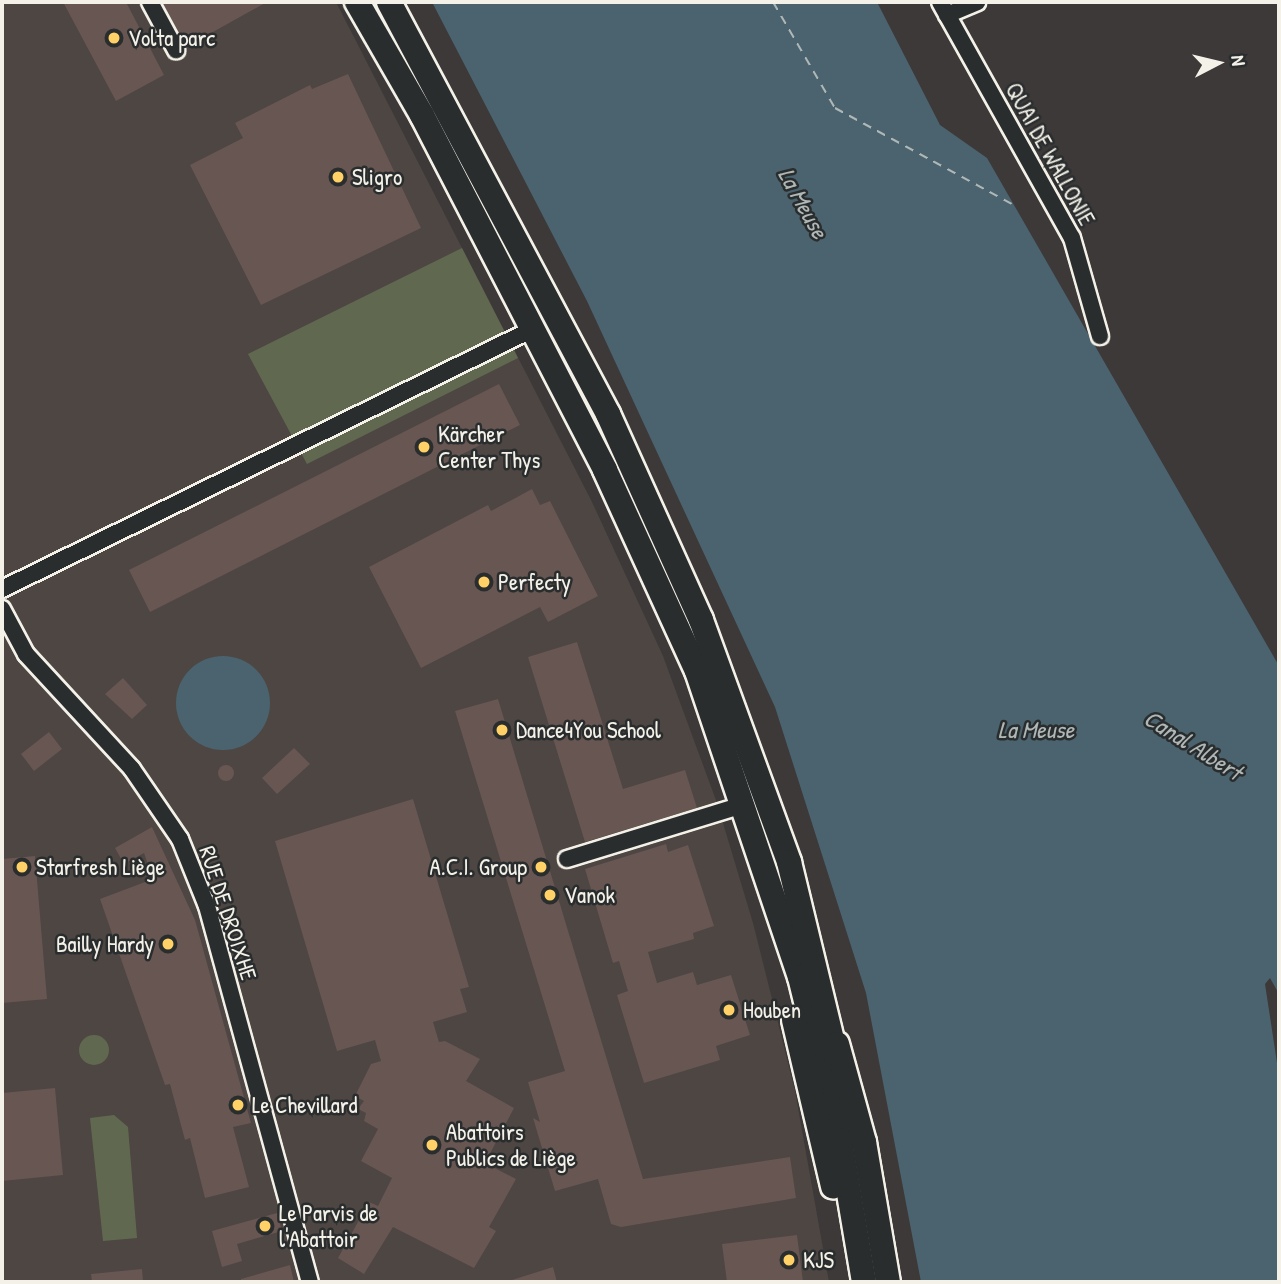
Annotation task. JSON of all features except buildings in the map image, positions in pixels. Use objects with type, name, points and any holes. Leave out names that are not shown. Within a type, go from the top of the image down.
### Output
[{"type":"main road","points":[[357,2],[422,115]]},
{"type":"main road","points":[[367,2],[422,115],[632,523],[697,671],[789,942],[840,1140],[864,1282]]},
{"type":"main road","points":[[389,2],[629,458],[714,653],[753,754],[800,900],[830,1023],[860,1121],[888,1282]]},
{"type":"main road","points":[[533,329],[549,325],[556,331],[629,458]]},
{"type":"main road","points":[[564,389],[571,427],[678,659],[733,808],[784,979],[833,1186]]},
{"type":"main road","points":[[789,942],[828,1134],[848,1282]]},
{"type":"main road","points":[[830,1023],[875,1282]]},
{"type":"street","points":[[150,2],[176,50]]},
{"type":"street","points":[[944,8],[977,2]]},
{"type":"street","name":"QUAI DE WALLONIE","points":[[944,8],[1072,238],[1100,336]]},
{"type":"street","points":[[2,589],[533,329]]},
{"type":"street","name":"RUE DE DROIXHE","points":[[2,610],[26,653],[132,769],[180,839],[207,906],[310,1282]]},
{"type":"street","points":[[567,859],[733,808]]},
{"type":"shaded area","points":[[2,2],[336,2],[592,502],[663,656],[717,803],[753,923],[795,1091],[829,1282],[2,1282]]},
{"type":"green space","points":[[462,248],[518,358],[307,464],[248,354]]},
{"type":"green space","points":[[94,1035],[100,1036],[108,1044],[108,1056],[100,1064],[94,1065],[88,1064],[80,1056],[79,1050],[80,1044],[88,1036]]},
{"type":"green space","points":[[114,1115],[128,1127],[137,1238],[103,1241],[90,1118]]},
{"type":"water","name":"La Meuse","points":[[432,2],[877,2],[940,125],[987,158],[1279,666],[1279,994],[1270,978],[1265,984],[1279,1076],[1279,1282],[921,1282],[866,993],[775,707],[587,301]]},
{"type":"water","points":[[223,656],[241,660],[256,670],[266,685],[270,703],[266,721],[256,736],[241,746],[223,750],[205,746],[190,736],[180,721],[176,703],[180,685],[190,670],[205,660]]},
{"type":"ferry route","points":[[773,2],[835,108],[1012,204]]},
{"type":"place","name":"Volta parc","points":[[114,38]]},
{"type":"place","name":"Sligro","points":[[338,177]]},
{"type":"place","name":"Kärcher Center Thys","points":[[424,447]]},
{"type":"place","name":"Perfecty","points":[[484,582]]},
{"type":"place","name":"Dance4You School","points":[[502,730]]},
{"type":"place","name":"Starfresh Liège","points":[[22,867]]},
{"type":"place","name":"A.C.I. Group","points":[[541,867]]},
{"type":"place","name":"Vanok","points":[[550,895]]},
{"type":"place","name":"Bailly Hardy","points":[[168,944]]},
{"type":"place","name":"Houben","points":[[729,1010]]},
{"type":"place","name":"Le Chevillard","points":[[238,1105]]},
{"type":"place","name":"Abattoirs Publics de Liège","points":[[432,1145]]},
{"type":"place","name":"Le Parvis de l'Abattoir","points":[[265,1226]]},
{"type":"place","name":"KJS","points":[[789,1260]]},
{"type":"water label","name":"Canal Albert","points":[[1193,745]]}]
